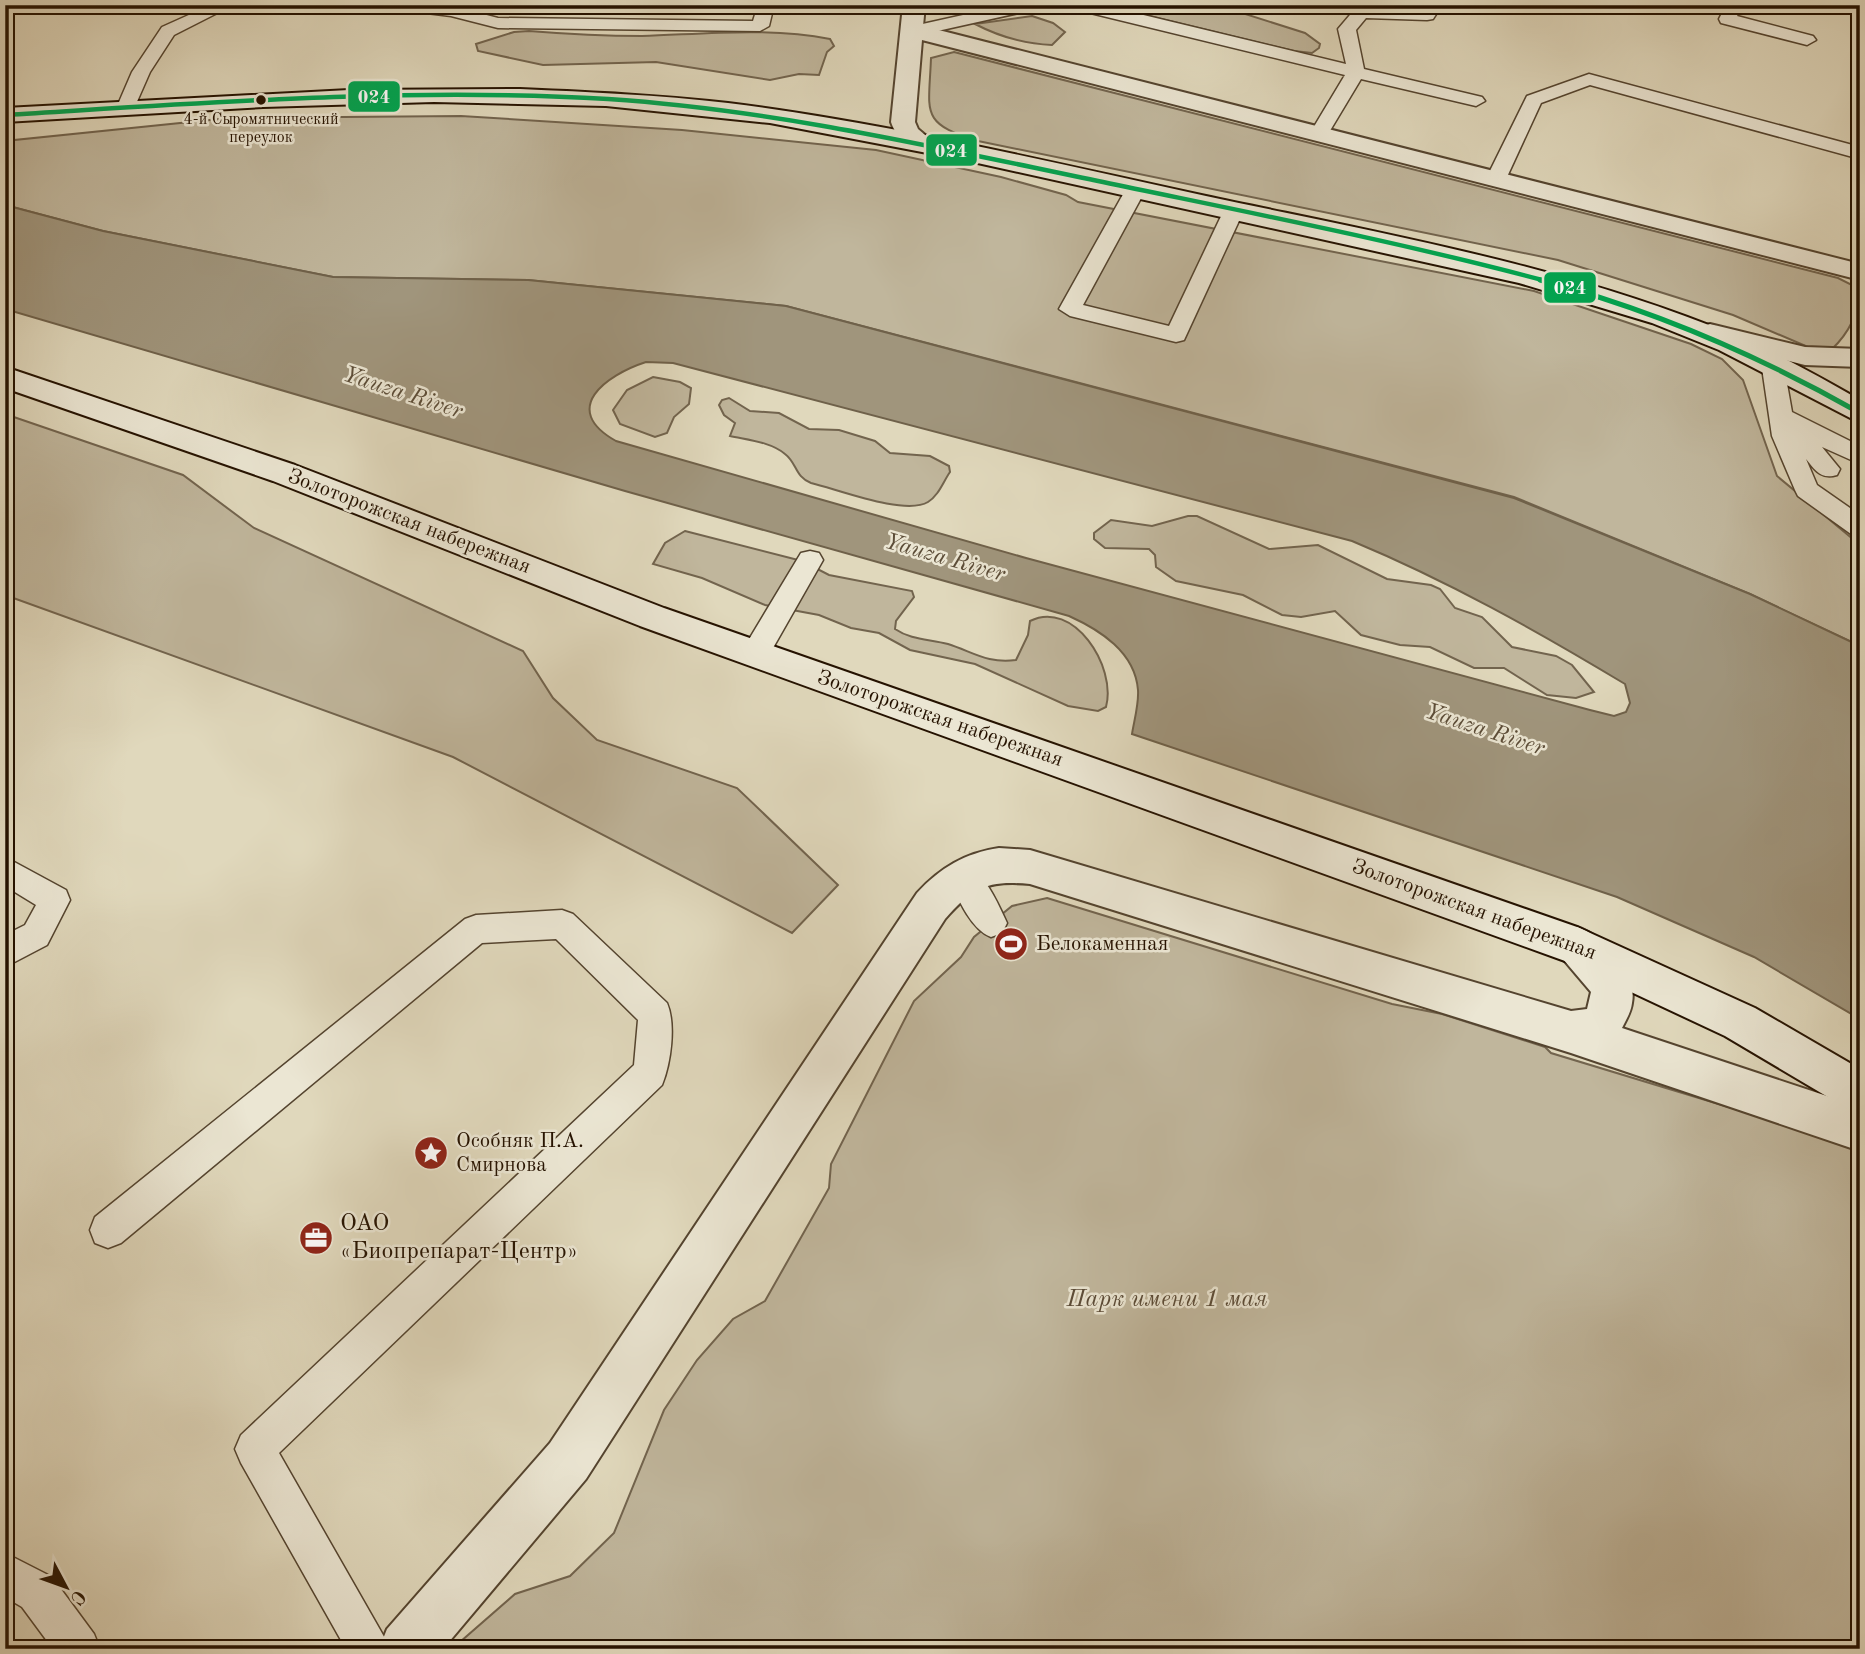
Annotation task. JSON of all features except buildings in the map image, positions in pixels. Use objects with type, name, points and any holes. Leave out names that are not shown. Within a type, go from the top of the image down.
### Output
[{"type":"main road","points":[[925,145],[907,133],[903,121],[913,22],[1318,135],[1860,272]]},
{"type":"main road","points":[[856,132],[887,114],[905,93]]},
{"type":"main road","points":[[5,116],[390,94],[499,94],[695,106],[925,145],[1234,210],[1524,275],[1598,295],[1710,333],[1805,356],[1860,358]]},
{"type":"main road","points":[[1710,333],[1772,361],[1860,413]]},
{"type":"main road","name":"Золоторожская набережная","points":[[5,377],[284,473],[652,617],[1577,946],[1740,1022],[1860,1094]]},
{"type":"main road","points":[[407,1649],[568,1461],[931,906],[949,885],[963,876],[999,863],[1030,867],[1571,1032],[1860,1129]]},
{"type":"main road","points":[[1571,1032],[1601,1027],[1610,1013],[1613,995],[1603,969],[1577,946]]},
{"type":"lane","points":[[125,109],[137,86],[155,62],[152,58],[168,31],[225,5]]},
{"type":"lane","points":[[402,5],[452,11],[498,23],[760,26],[766,5]]},
{"type":"lane","points":[[913,22],[1032,5]]},
{"type":"lane","points":[[1080,5],[1476,101]]},
{"type":"lane","points":[[1318,135],[1356,72],[1347,29],[1361,13],[1427,15],[1434,5]]},
{"type":"lane","points":[[1735,5],[1727,19],[1807,40]]},
{"type":"lane","points":[[1496,179],[1534,100],[1588,79],[1860,153]]},
{"type":"lane","points":[[1136,189],[1070,309],[1176,335],[1234,210]]},
{"type":"lane","points":[[1772,361],[1784,436],[1807,490],[1860,528]]},
{"type":"lane","points":[[1781,416],[1860,456]]},
{"type":"lane","points":[[1781,416],[1828,470]]},
{"type":"lane","points":[[755,653],[810,559]]},
{"type":"lane","points":[[5,870],[55,901],[36,935],[5,952]]},
{"type":"lane","points":[[963,876],[991,923]]},
{"type":"lane","points":[[108,1230],[476,929],[562,924],[655,1014],[650,1073],[255,1449],[370,1649]]},
{"type":"lane","points":[[5,1574],[37,1592],[79,1649]]},
{"type":"green space","points":[[1104,5],[1217,5],[1305,33],[1320,44],[1312,53],[1294,51]]},
{"type":"green space","points":[[1032,16],[1053,23],[1065,32],[1052,45],[1012,39],[975,24]]},
{"type":"green space","points":[[514,32],[628,36],[783,33],[830,39],[834,46],[827,52],[819,75],[799,74],[770,80],[656,62],[543,65],[478,51],[476,44]]},
{"type":"green space","points":[[954,52],[1838,278],[1860,289],[1858,306],[1848,329],[1832,349],[1808,347],[1733,315],[1558,260],[978,141],[945,128],[937,121],[929,104],[931,58]]},
{"type":"green space","points":[[461,116],[682,130],[876,150],[1001,177],[1066,195],[1078,202],[1534,291],[1691,344],[1722,359],[1743,380],[1777,476],[1860,545],[1860,646],[1750,594],[1514,497],[786,306],[528,280],[333,277],[103,231],[5,205],[5,141],[229,118]]},
{"type":"green space","points":[[653,377],[680,382],[691,388],[689,404],[674,417],[667,433],[655,437],[620,424],[613,410],[627,390]]},
{"type":"green space","points":[[729,398],[750,411],[779,413],[809,429],[839,430],[875,441],[890,453],[930,456],[949,466],[950,472],[935,496],[928,502],[917,505],[888,504],[811,483],[802,477],[789,458],[779,450],[759,442],[730,436],[735,423],[724,415],[719,405],[722,400]]},
{"type":"green space","points":[[5,414],[183,475],[254,528],[523,651],[553,698],[597,740],[737,788],[838,885],[792,933],[453,757],[5,595]]},
{"type":"green space","points":[[1197,516],[1269,549],[1318,545],[1387,579],[1431,585],[1440,589],[1455,608],[1482,617],[1512,647],[1556,656],[1572,665],[1594,692],[1576,698],[1547,695],[1504,668],[1474,668],[1430,647],[1400,645],[1361,635],[1335,611],[1301,617],[1282,615],[1243,595],[1176,581],[1156,567],[1155,555],[1149,549],[1105,548],[1094,539],[1094,533],[1111,520],[1152,526]]},
{"type":"green space","points":[[685,531],[802,561],[829,575],[912,591],[914,597],[896,621],[895,629],[989,659],[1016,660],[1028,635],[1030,621],[1046,617],[1062,619],[1088,640],[1098,656],[1108,691],[1106,707],[1098,711],[1068,706],[975,664],[910,650],[879,633],[851,628],[819,615],[765,605],[702,578],[653,564],[665,543]]},
{"type":"green space","name":"Парк имени 1 мая","points":[[1047,898],[1392,1004],[1442,1014],[1545,1047],[1551,1053],[1860,1147],[1860,1649],[460,1649],[460,1642],[515,1594],[570,1576],[614,1533],[664,1410],[697,1360],[733,1319],[765,1301],[829,1188],[831,1164],[914,1001],[961,957],[974,937],[1012,906]]},
{"type":"water","name":"Yauza River","points":[[5,205],[103,231],[333,277],[528,280],[786,306],[1514,498],[1750,594],[1860,646],[1860,1019],[1754,957],[1617,897],[1132,734],[1138,690],[1130,664],[1104,636],[1069,616],[625,491],[5,309]],"holes":[[[646,362],[673,363],[1352,541],[1457,590],[1592,664],[1625,684],[1630,703],[1626,712],[1614,716],[1590,710],[1026,558],[616,441],[599,429],[591,417],[590,405],[604,384],[616,375]]]},
{"type":"transit line","name":"024","points":[[5,115],[263,100],[435,95],[606,99],[731,110],[809,122],[1213,206],[1474,263],[1569,287],[1616,301],[1713,337],[1788,373],[1860,413]]},
{"type":"place","name":"4-й Сыромятнический переулок","points":[[261,100]]},
{"type":"place","name":"Белокаменная","points":[[1011,944]]},
{"type":"place","name":"Особняк П.А. Смирнова","points":[[431,1153]]},
{"type":"place","name":"ОАО «Биопрепарат-Центр»","points":[[316,1238]]}]
